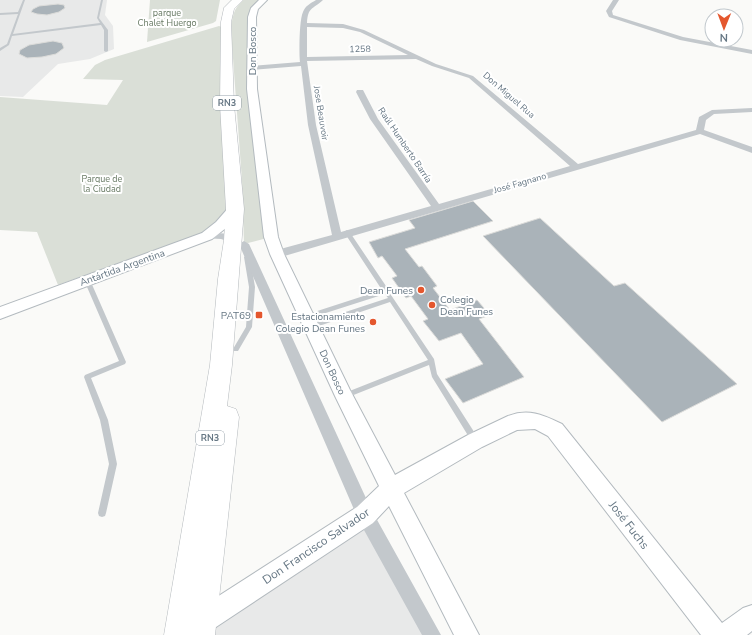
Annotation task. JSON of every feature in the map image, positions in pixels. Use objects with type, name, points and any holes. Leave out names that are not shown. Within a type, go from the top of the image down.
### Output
[{"type":"highway","name":"RN3","points":[[190,632],[221,365],[228,279],[239,242],[227,105],[226,22],[229,8],[238,0]]},
{"type":"highway","name":"RN3","points":[[190,632],[236,349],[242,181],[232,19],[234,10],[243,0]]},
{"type":"main road","name":"Don Bosco","points":[[263,0],[253,12],[252,88],[271,238],[277,254],[344,396],[390,489],[467,635]]},
{"type":"main road","name":"Antártida Argentina","points":[[0,313],[207,236],[221,225],[235,209]]},
{"type":"main road","name":"Don Francisco Salvador","points":[[190,632],[365,515],[390,489],[475,441],[515,422],[537,421]]},
{"type":"main road","name":"José Fuchs","points":[[537,421],[555,430],[716,635]]},
{"type":"main road","points":[[725,635],[752,617]]},
{"type":"street","name":"Jose Beauvoir","points":[[320,0],[309,7],[305,13],[303,61],[312,131],[337,235]]},
{"type":"street","points":[[616,0],[609,11],[611,16],[620,20],[682,39],[752,52]]},
{"type":"street","name":"Don Miguel Rua","points":[[304,25],[352,28],[362,31],[439,66],[471,77],[576,167]]},
{"type":"street","name":"1258","points":[[252,68],[303,61],[418,57]]},
{"type":"street","name":"Raúl Humberto Barría","points":[[360,92],[374,119],[436,207]]},
{"type":"street","points":[[752,110],[712,112],[702,119],[700,131],[752,150]]},
{"type":"street","name":"José Fagnano","points":[[277,254],[347,232],[700,131]]},
{"type":"street","points":[[207,236],[222,236],[239,242],[365,515],[432,635]]},
{"type":"lane","points":[[0,50],[8,44],[24,0]]},
{"type":"lane","points":[[102,0],[98,18],[106,30],[106,51]]},
{"type":"lane","points":[[0,14],[19,13]]},
{"type":"lane","points":[[12,35],[102,24]]},
{"type":"lane","points":[[347,232],[432,362],[434,375],[475,441]]},
{"type":"lane","points":[[87,280],[123,362],[87,377],[104,420],[113,464],[102,514]]},
{"type":"lane","points":[[309,321],[387,291]]},
{"type":"lane","points":[[309,321],[392,299]]},
{"type":"lane","points":[[344,396],[432,362]]},
{"type":"shaded area","points":[[0,0],[107,0],[105,15],[113,26],[114,49],[90,59],[58,64],[23,97],[0,96]]},
{"type":"shaded area","points":[[365,515],[432,635],[182,635]]},
{"type":"green space","name":"parque Chalet Huergo","points":[[150,0],[220,0],[216,21],[213,23],[147,42]]},
{"type":"green space","points":[[243,0],[263,0],[255,8],[252,68],[271,237],[244,244],[242,181],[231,31],[234,14],[237,7]]},
{"type":"green space","name":"Parque de la Ciudad","points":[[219,26],[222,27],[227,208],[218,221],[204,232],[58,285],[37,232],[0,230],[0,97],[107,105],[123,80],[83,79],[95,65],[105,60]]},
{"type":"building","points":[[58,4],[64,5],[65,8],[59,12],[47,15],[31,12],[39,6]]},
{"type":"building","points":[[53,41],[62,43],[64,48],[56,54],[27,58],[19,54],[20,50],[29,45]]},
{"type":"building","name":"Colegio Dean Funes","points":[[473,201],[493,221],[405,249],[419,267],[422,266],[437,286],[433,288],[450,310],[477,300],[490,315],[479,319],[524,377],[463,403],[445,379],[483,364],[461,333],[439,341],[423,321],[428,319],[411,296],[406,298],[392,278],[397,276],[382,256],[378,258],[369,242],[415,228],[409,220]]},
{"type":"building","points":[[540,218],[614,286],[625,283],[737,384],[662,422],[483,236]]},
{"type":"place","name":"Dean Funes","points":[[421,290]]},
{"type":"place","name":"Colegio Dean Funes","points":[[432,305]]},
{"type":"place","name":"PAT69","points":[[259,315]]},
{"type":"place","name":"Estacionamiento Colegio Dean Funes","points":[[373,322]]}]
